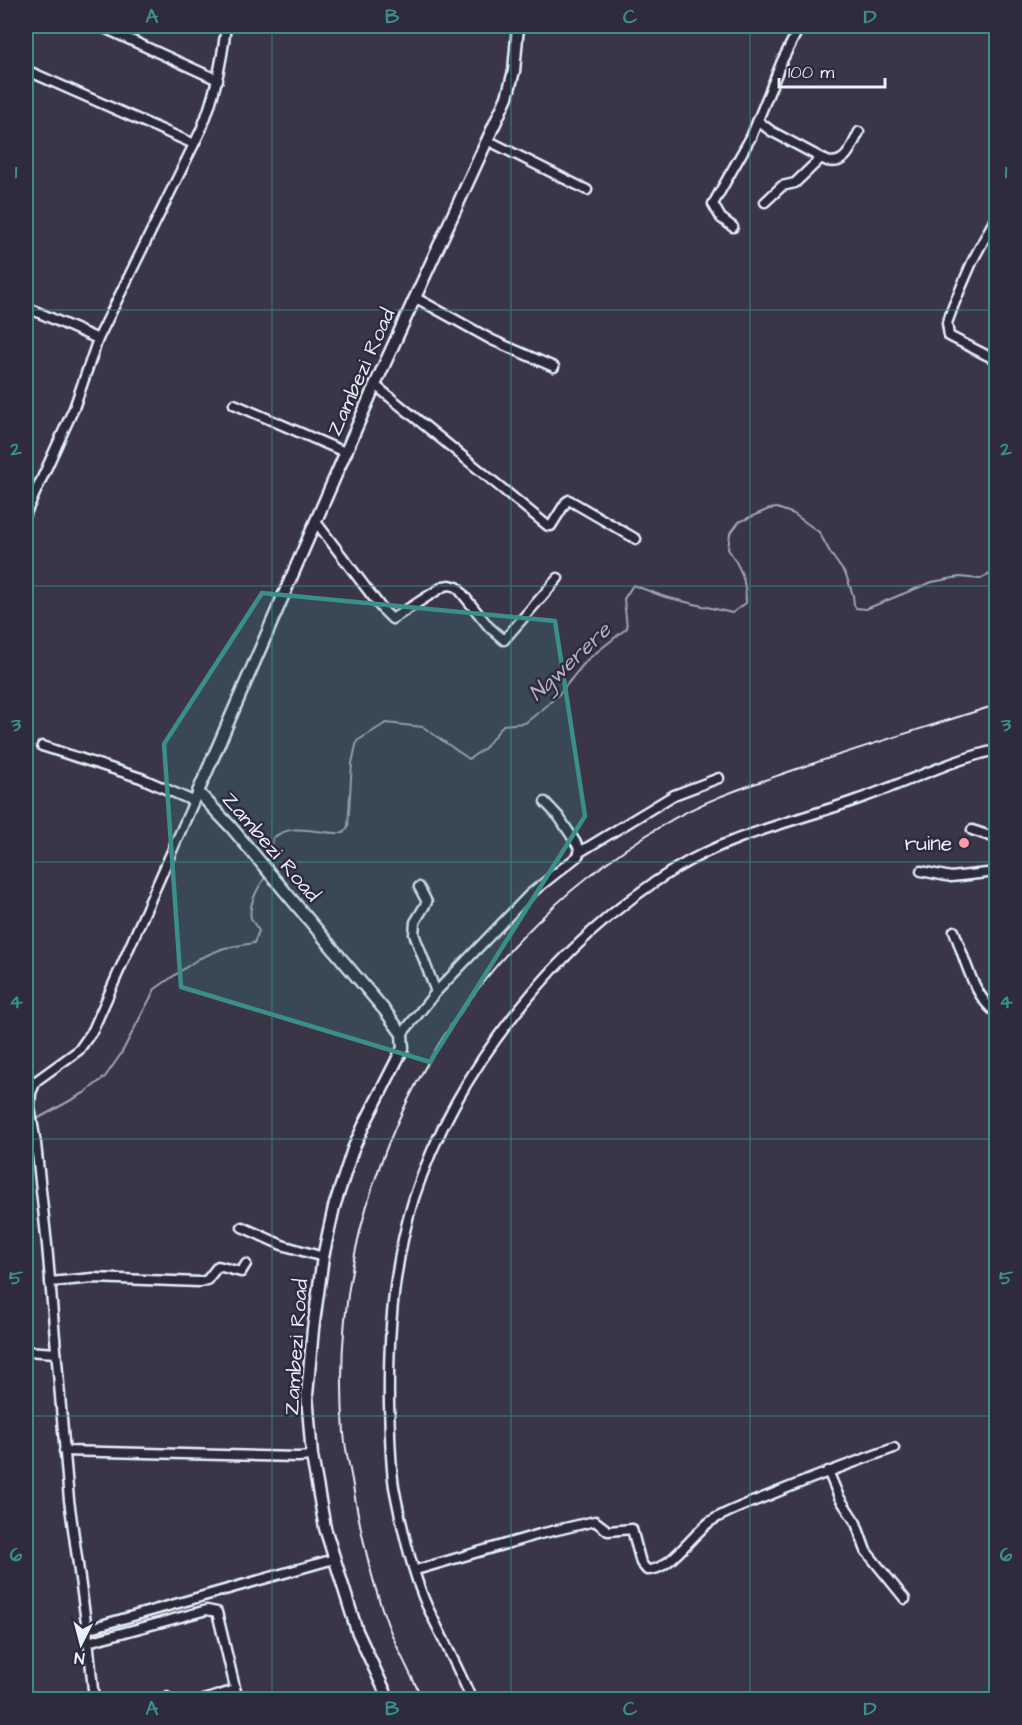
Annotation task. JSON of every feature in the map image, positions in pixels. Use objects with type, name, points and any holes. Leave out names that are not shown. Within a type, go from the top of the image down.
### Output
[{"type":"main road","name":"Zambezi Road","points":[[389,1700],[357,1631],[325,1528],[312,1456],[308,1395],[313,1329],[323,1257],[334,1207],[364,1125],[403,1048],[402,1034],[231,827],[195,796],[375,385],[507,97],[514,71],[518,26]]},
{"type":"street","points":[[100,26],[218,80]]},
{"type":"street","points":[[26,513],[74,408],[98,339],[212,105],[226,26]]},
{"type":"street","points":[[733,227],[721,218],[713,204],[724,182],[737,164],[758,121],[782,61],[800,26]]},
{"type":"street","points":[[26,70],[194,144]]},
{"type":"street","points":[[758,121],[771,131],[834,163],[840,162],[846,155],[859,132]]},
{"type":"street","points":[[487,140],[587,190]]},
{"type":"street","points":[[765,202],[782,186],[795,183],[821,158]]},
{"type":"street","points":[[996,217],[973,260],[947,323],[949,336],[996,360]]},
{"type":"street","points":[[416,298],[492,340],[554,367]]},
{"type":"street","points":[[26,307],[98,339]]},
{"type":"street","points":[[375,385],[548,526],[551,526],[566,501],[569,500],[636,539]]},
{"type":"street","points":[[234,404],[347,453]]},
{"type":"street","points":[[316,522],[392,619],[450,585],[457,586],[489,627],[504,640],[558,578]]},
{"type":"street","points":[[42,746],[195,796],[93,1030],[79,1050],[36,1081],[31,1093],[30,1107],[50,1282],[64,1451],[94,1700]]},
{"type":"street","points":[[472,1700],[427,1605],[402,1523],[390,1459],[388,1374],[396,1278],[413,1202],[448,1117],[477,1067],[520,1008],[585,938],[642,891],[677,868],[737,839],[870,795],[948,763],[996,750]]},
{"type":"street","points":[[402,1034],[436,992],[530,894],[580,852],[674,795],[719,778]]},
{"type":"street","points":[[545,802],[573,837],[580,852]]},
{"type":"street","points":[[972,830],[996,838]]},
{"type":"street","points":[[921,871],[951,877],[996,872]]},
{"type":"street","points":[[419,887],[427,902],[415,922],[414,934],[436,992]]},
{"type":"street","points":[[954,931],[966,964],[987,1006],[996,1013]]},
{"type":"street","points":[[242,1227],[282,1245],[323,1257]]},
{"type":"street","points":[[50,1282],[93,1278],[201,1282],[207,1280],[218,1266],[241,1272],[246,1264]]},
{"type":"street","points":[[26,1351],[56,1353]]},
{"type":"street","points":[[416,1570],[540,1534],[595,1521],[608,1531],[632,1529],[641,1563],[647,1570],[652,1571],[673,1557],[703,1527],[721,1515],[828,1471],[894,1448]]},
{"type":"street","points":[[64,1451],[312,1456]]},
{"type":"street","points":[[828,1471],[839,1497],[856,1523],[866,1551],[905,1599]]},
{"type":"street","points":[[87,1629],[334,1559]]},
{"type":"street","points":[[88,1642],[213,1610],[219,1615],[238,1700]]},
{"type":"street","points":[[204,1700],[235,1690]]},
{"type":"highlighted area","points":[[262,593],[555,621],[585,816],[430,1062],[181,987],[164,744]]},
{"type":"waterway","name":"Ngwerere","points":[[269,864],[273,838],[281,833],[298,829],[343,833],[348,827],[352,763],[357,741],[386,723],[423,727],[469,759],[485,748],[503,725],[525,723],[543,709],[559,694],[587,660],[627,628],[624,599],[633,585],[665,597],[732,613],[746,603],[742,574],[728,549],[730,534],[739,522],[769,509],[777,508],[794,514],[819,532],[846,575],[856,608],[866,609],[932,582],[959,577],[980,579],[996,571]]},
{"type":"waterway","name":"Ngwerere","points":[[35,1120],[84,1093],[105,1077],[121,1054],[155,989],[198,959],[224,948],[254,943],[259,931],[252,921],[251,907],[257,890],[266,876]]},
{"type":"railway","points":[[423,1700],[400,1654],[376,1590],[362,1535],[344,1433],[343,1341],[356,1251],[380,1165],[416,1083],[464,1008],[521,939],[588,877],[663,825],[708,802],[756,783],[996,705]]},
{"type":"place","name":"ruine","points":[[964,843]]}]
